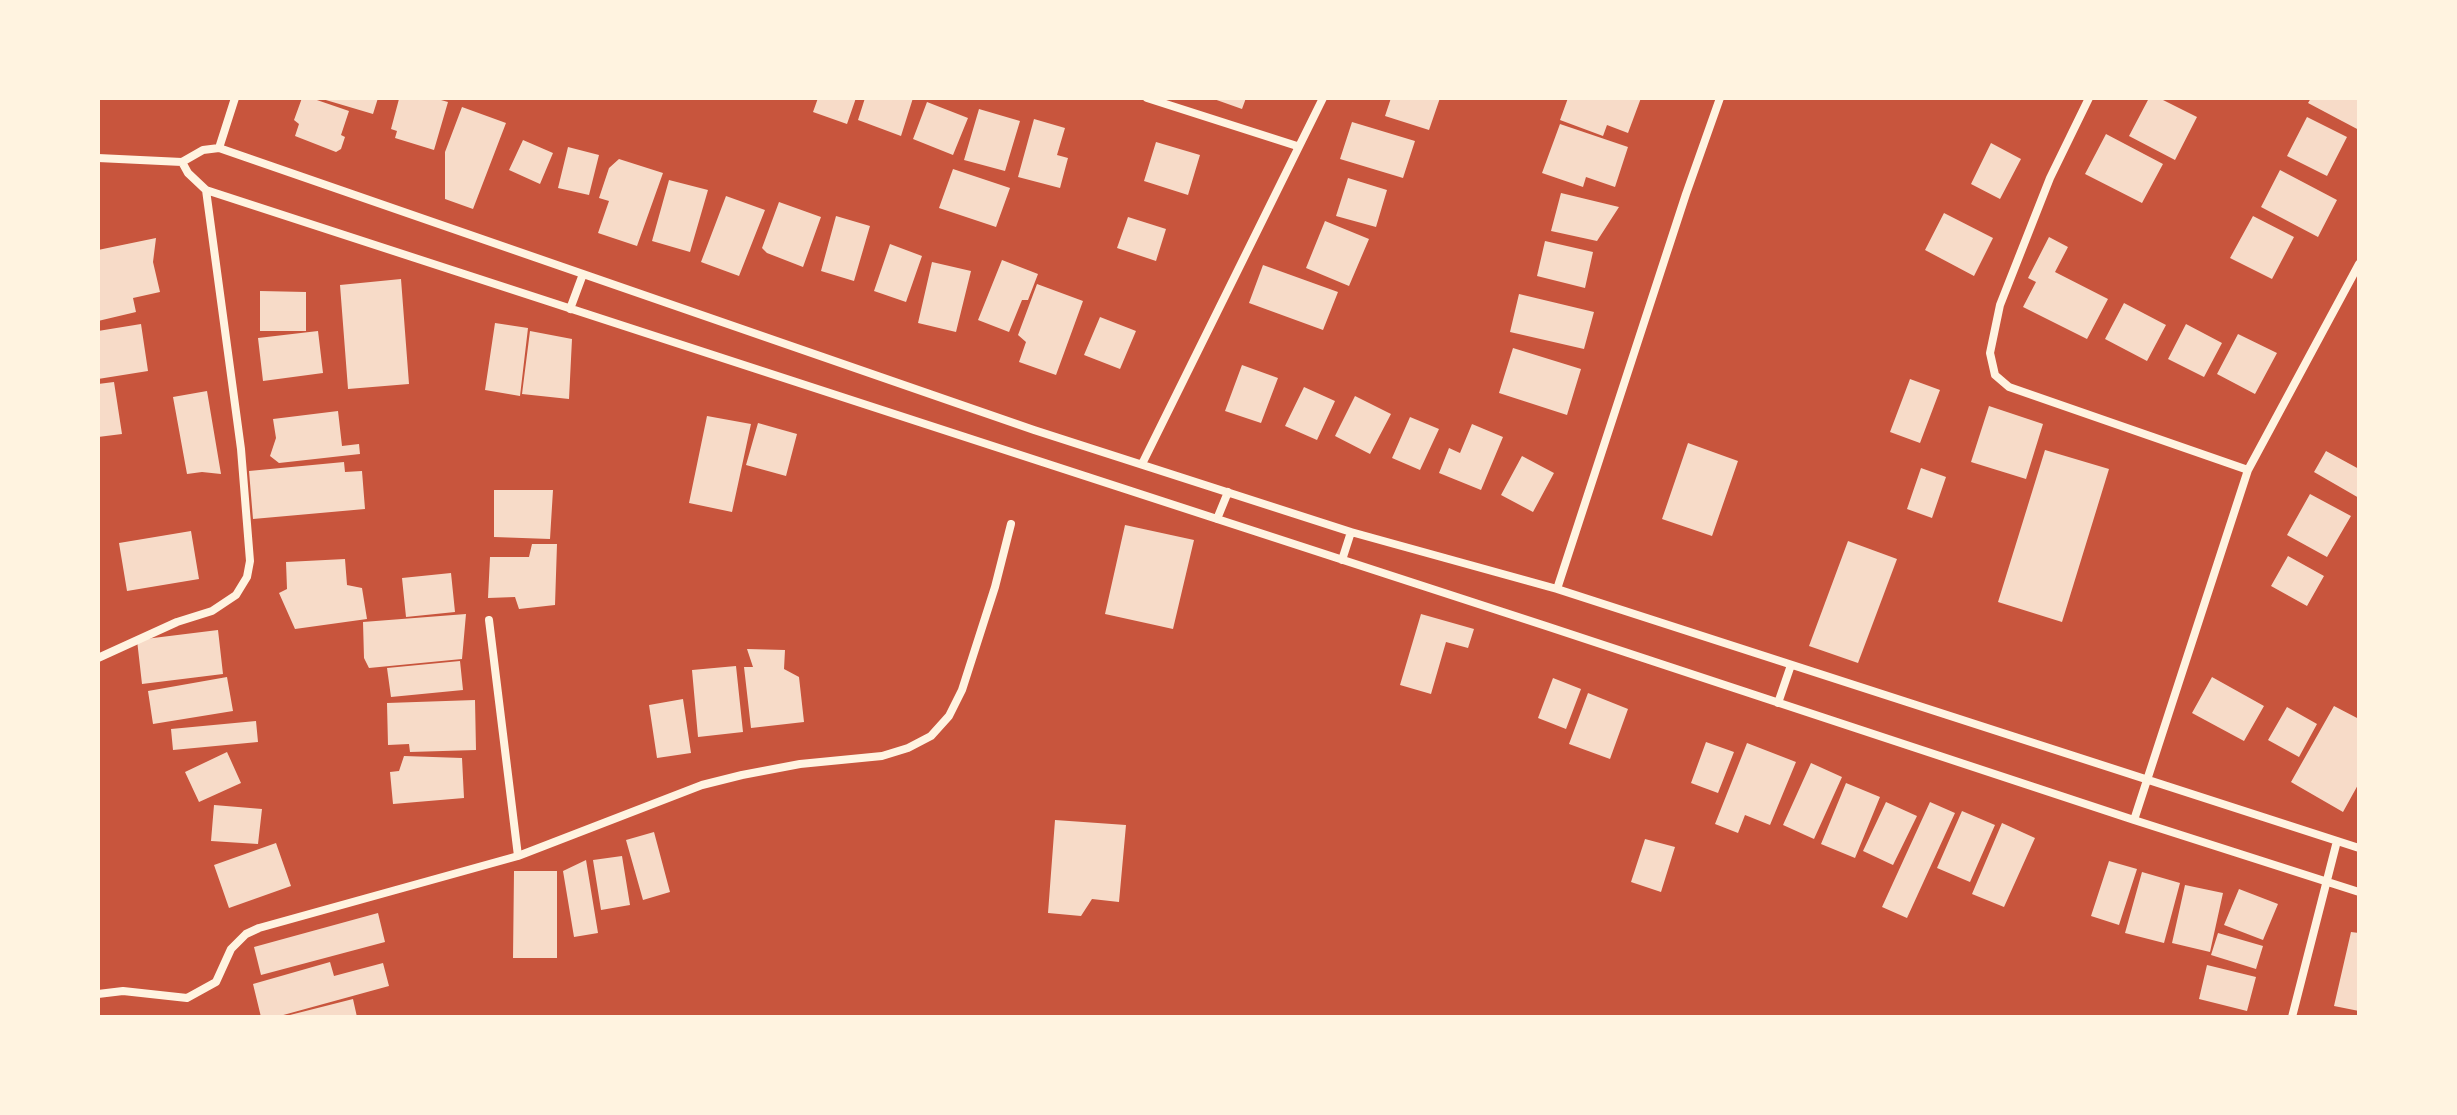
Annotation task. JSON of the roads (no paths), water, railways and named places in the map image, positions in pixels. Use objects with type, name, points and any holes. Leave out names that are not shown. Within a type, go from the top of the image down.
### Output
[{"type":"street","points":[[219,148],[235,98]]},
{"type":"street","points":[[1147,98],[1297,146]]},
{"type":"street","points":[[1142,464],[1323,98]]},
{"type":"street","points":[[1557,589],[1720,98]]},
{"type":"street","points":[[2089,98],[2050,178],[2000,305],[1990,353],[1995,375],[2009,387],[2248,470]]},
{"type":"street","points":[[98,158],[182,162],[203,150],[219,148],[1034,430],[1351,532],[1557,589],[2359,848]]},
{"type":"street","points":[[182,162],[188,173],[206,190],[2359,892]]},
{"type":"street","points":[[98,658],[177,622],[212,611],[236,595],[247,577],[250,561],[241,449],[206,190]]},
{"type":"street","points":[[2134,820],[2248,470],[2359,264]]},
{"type":"street","points":[[570,309],[583,274]]},
{"type":"street","points":[[1217,519],[1228,492]]},
{"type":"street","points":[[98,994],[123,991],[187,998],[216,982],[231,949],[246,934],[259,928],[518,856],[702,785],[800,764],[882,756],[908,748],[931,736],[949,716],[972,665],[1011,524]]},
{"type":"street","points":[[1342,560],[1351,532]]},
{"type":"street","points":[[489,620],[518,856]]},
{"type":"street","points":[[1778,703],[1791,665]]},
{"type":"street","points":[[2292,1017],[2337,841]]}]
